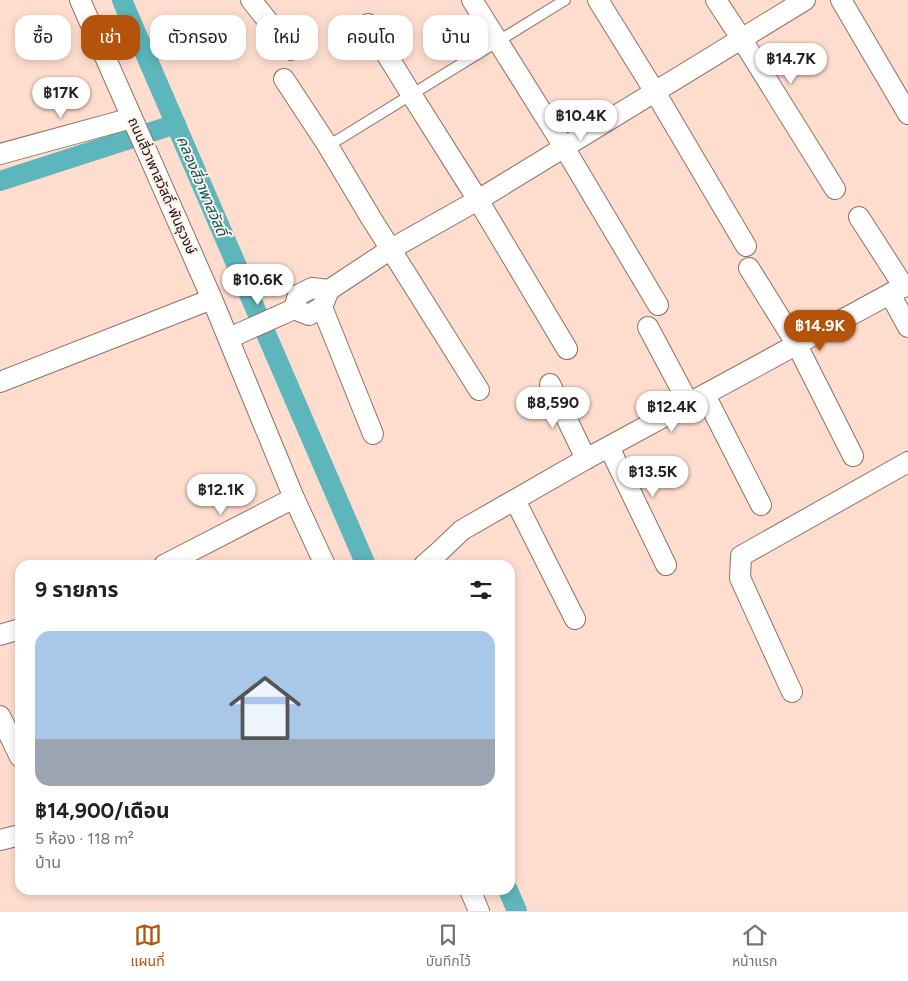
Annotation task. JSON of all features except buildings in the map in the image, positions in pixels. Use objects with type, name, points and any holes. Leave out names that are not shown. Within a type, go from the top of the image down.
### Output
[{"type":"street","name":"ถนนสี่วาพาสวัสดิ์-พันธุวงษ์","points":[[80,0],[212,299],[236,335],[294,498],[323,560]]},
{"type":"street","points":[[251,0],[263,15]]},
{"type":"street","points":[[472,0],[564,147],[658,305]]},
{"type":"street","points":[[598,0],[746,246]]},
{"type":"street","points":[[716,0],[835,189]]},
{"type":"street","points":[[326,299],[391,249],[478,200],[805,0]]},
{"type":"street","points":[[841,0],[908,114]]},
{"type":"street","points":[[390,60],[478,200],[567,349]]},
{"type":"street","points":[[284,79],[328,146],[479,390]]},
{"type":"street","points":[[0,154],[133,120]]},
{"type":"street","points":[[859,217],[900,288],[908,327]]},
{"type":"street","points":[[749,268],[797,345],[853,456]]},
{"type":"street","points":[[236,335],[291,311],[298,295],[312,288],[326,299],[374,434]]},
{"type":"street","points":[[433,560],[462,530],[609,447],[900,288]]},
{"type":"street","points":[[0,382],[212,299]]},
{"type":"street","points":[[648,327],[697,400],[761,505]]},
{"type":"street","points":[[550,384],[586,460]]},
{"type":"street","points":[[609,447],[666,565]]},
{"type":"street","points":[[792,692],[740,578],[741,556],[908,462]]},
{"type":"street","points":[[174,560],[294,498]]},
{"type":"street","points":[[515,500],[575,619]]},
{"type":"street","points":[[0,635],[15,630]]},
{"type":"street","points":[[0,716],[15,747]]},
{"type":"street","points":[[472,895],[479,911]]},
{"type":"lane","points":[[328,146],[565,0]]},
{"type":"waterway","name":"คลองสี่วาพาสวัสดิ์","points":[[122,0],[364,560]]},
{"type":"waterway","points":[[0,181],[176,124]]},
{"type":"waterway","name":"คลองสี่วาพาสวัสดิ์","points":[[510,895],[517,911]]}]
